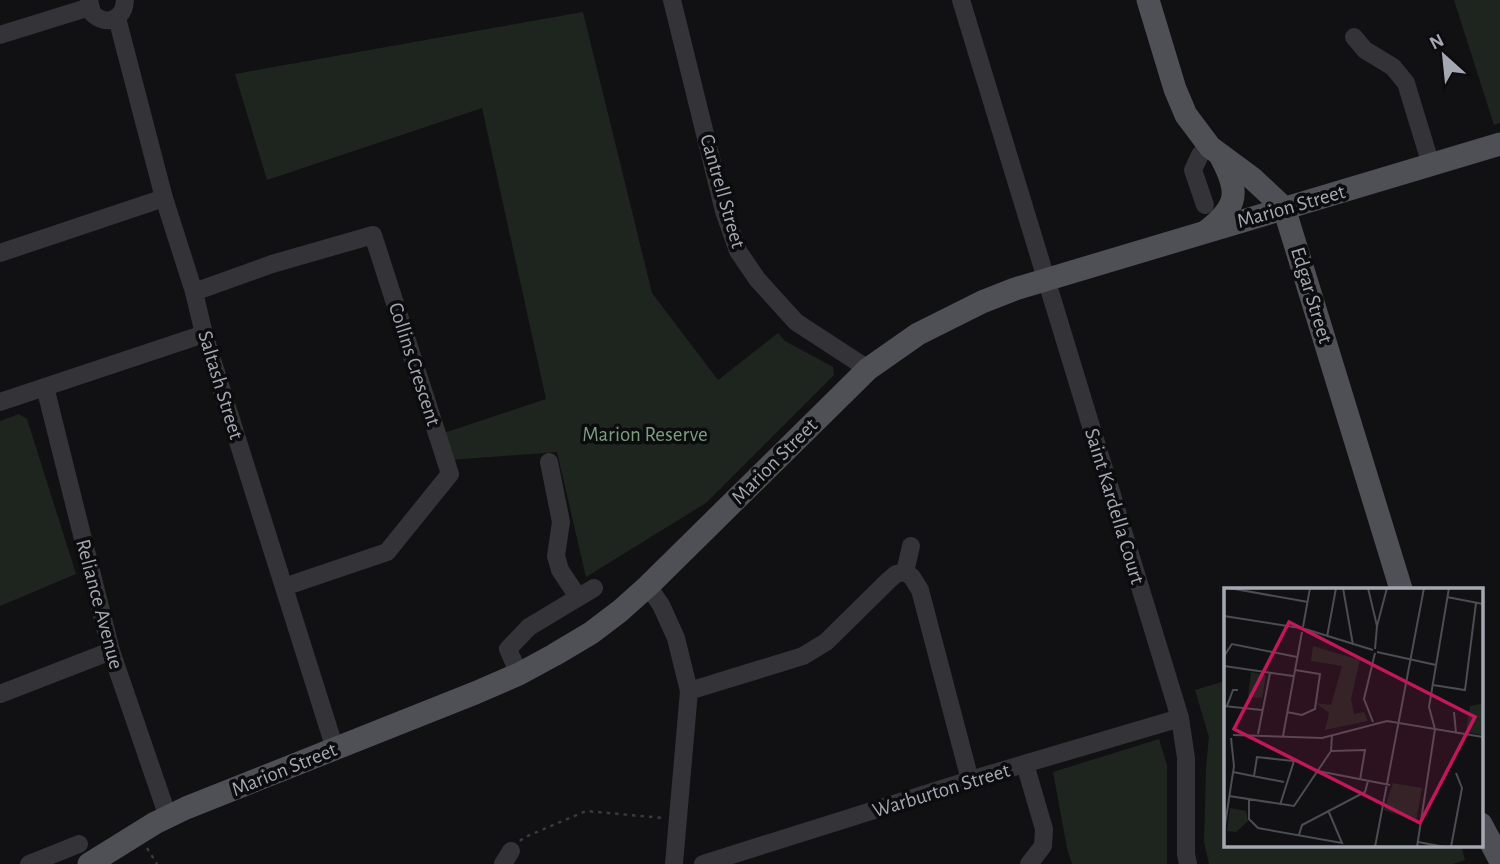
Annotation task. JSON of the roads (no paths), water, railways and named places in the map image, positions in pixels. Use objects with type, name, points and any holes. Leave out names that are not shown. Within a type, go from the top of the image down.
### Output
[{"type":"main road","name":"Edgar Street","points":[[1148,0],[1186,116],[1214,150],[1252,178],[1284,208],[1401,588]]},
{"type":"main road","name":"Marion Street","points":[[84,854],[138,833],[198,803],[475,694],[519,674],[591,633],[648,586],[868,369],[918,334],[952,316],[1015,289],[1500,144]]},
{"type":"main road","points":[[1205,232],[1222,218],[1233,198],[1233,186],[1228,171],[1214,150]]},
{"type":"main road","points":[[1482,826],[1500,860]]},
{"type":"street","points":[[0,35],[89,4],[92,13],[107,21],[117,18],[125,8],[125,0]]},
{"type":"street","name":"Cantrell Street","points":[[673,0],[724,211],[738,251],[757,279],[796,323],[868,369]]},
{"type":"street","name":"Saint Kardella Court","points":[[961,0],[1182,726],[1186,758],[1188,864]]},
{"type":"street","name":"Saltash Street","points":[[117,18],[164,198],[194,292],[204,334],[335,749]]},
{"type":"street","points":[[1354,37],[1365,50],[1392,67],[1406,83],[1432,165]]},
{"type":"street","points":[[1205,205],[1193,170],[1200,155],[1214,150]]},
{"type":"street","points":[[0,253],[164,198]]},
{"type":"street","name":"Collins Crescent","points":[[194,292],[272,264],[373,234],[450,474],[387,552],[284,587]]},
{"type":"street","points":[[0,402],[204,334]]},
{"type":"street","name":"Reliance Avenue","points":[[45,387],[111,651],[168,817]]},
{"type":"street","points":[[519,674],[508,649],[529,627],[586,593],[565,578],[557,563],[561,523],[549,462]]},
{"type":"street","points":[[905,572],[911,546]]},
{"type":"street","points":[[689,691],[803,656],[826,642],[889,580],[905,572],[912,577],[920,590],[970,780]]},
{"type":"street","points":[[648,586],[661,605],[676,638],[689,691],[674,864]]},
{"type":"street","points":[[0,694],[111,651]]},
{"type":"street","name":"Warburton Street","points":[[703,864],[1025,764],[1182,726]]},
{"type":"street","points":[[1025,764],[1045,829],[1043,846],[1030,864]]},
{"type":"street","points":[[29,864],[84,854]]},
{"type":"park label","name":"Marion Reserve","points":[[645,434]]}]
